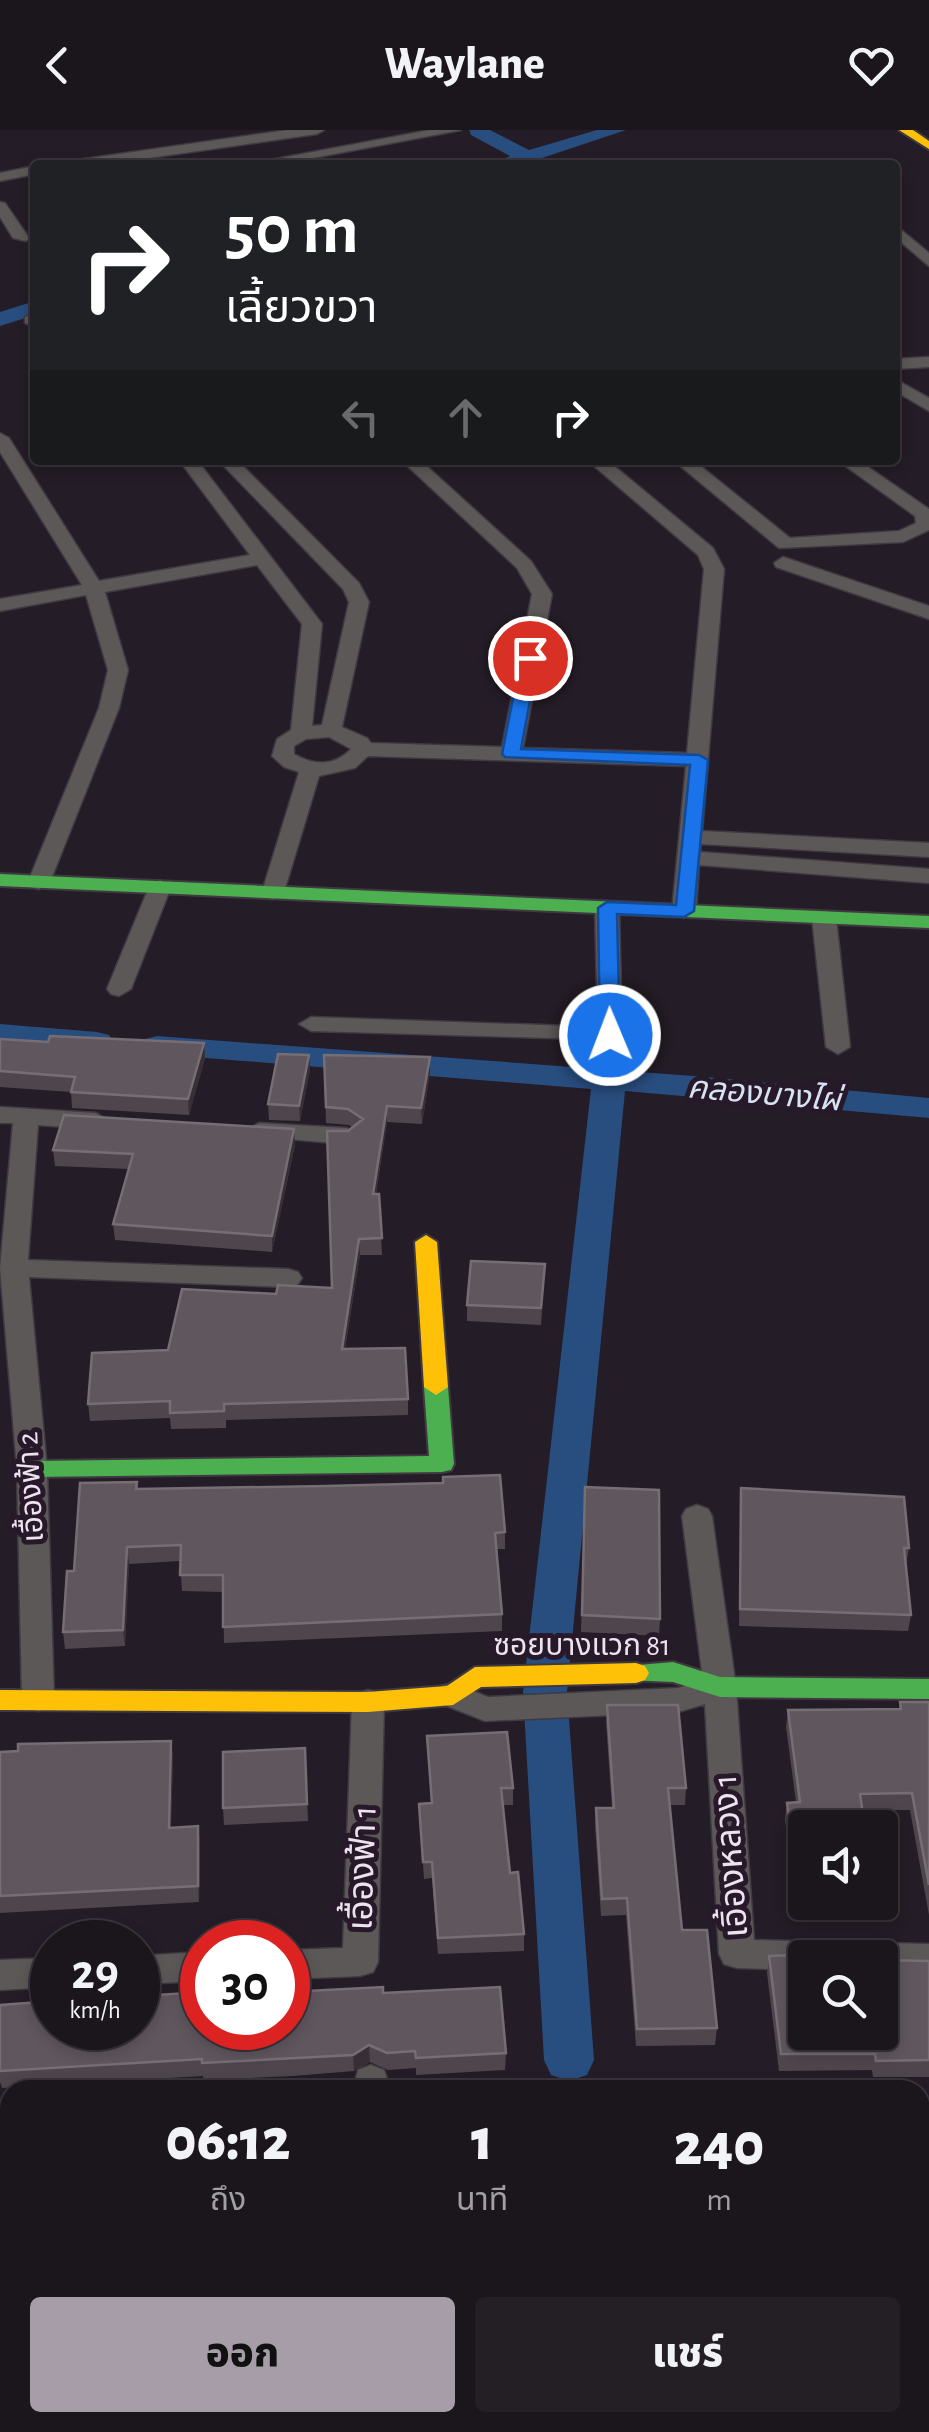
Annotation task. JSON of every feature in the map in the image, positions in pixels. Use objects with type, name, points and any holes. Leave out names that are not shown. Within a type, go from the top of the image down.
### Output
[{"type":"street","points":[[279,160],[454,130]]},
{"type":"street","points":[[905,130],[929,146]]},
{"type":"street","points":[[114,160],[165,146],[306,131]]},
{"type":"street","points":[[0,177],[30,171]]},
{"type":"street","points":[[0,206],[22,238]]},
{"type":"street","points":[[900,234],[929,261]]},
{"type":"street","points":[[900,364],[929,362]]},
{"type":"street","points":[[900,387],[929,406]]},
{"type":"street","points":[[0,438],[94,590],[118,670],[109,708],[38,882]]},
{"type":"street","points":[[192,465],[312,624],[301,733]]},
{"type":"street","points":[[232,465],[352,587],[358,602],[331,730]]},
{"type":"street","points":[[415,465],[524,565],[542,594],[511,754]]},
{"type":"street","points":[[602,465],[706,552],[714,569],[684,911]]},
{"type":"street","points":[[688,465],[786,544],[903,536],[925,525],[924,514],[853,465]]},
{"type":"street","points":[[0,605],[262,558]]},
{"type":"street","points":[[784,564],[929,613]]},
{"type":"street","points":[[362,749],[353,737],[331,730],[301,733],[284,743],[283,756],[311,768],[346,764],[362,749],[699,760]]},
{"type":"street","points":[[273,892],[311,768]]},
{"type":"street","points":[[692,848],[929,850]]},
{"type":"street","points":[[692,848],[929,876]]},
{"type":"street","points":[[0,880],[929,922]]},
{"type":"street","points":[[120,989],[160,887]]},
{"type":"street","points":[[311,1024],[610,1035],[607,908]]},
{"type":"street","points":[[824,918],[838,1047]]},
{"type":"street","name":"เอื้องฟ้า 2","points":[[38,1699],[32,1469],[14,1268],[13,1116],[120,1123]]},
{"type":"street","points":[[234,1129],[348,1136]]},
{"type":"street","points":[[32,1469],[442,1464],[426,1242]]},
{"type":"street","points":[[14,1268],[288,1278]]},
{"type":"street","points":[[697,1516],[720,1688]]},
{"type":"street","points":[[464,1686],[485,1709],[676,1686],[929,1689]]},
{"type":"street","name":"ซอยบางแวก 81","points":[[0,1700],[368,1702],[464,1686],[676,1686]]},
{"type":"street","name":"เอิ้องหลวง 1","points":[[720,1688],[738,1954],[929,1958]]},
{"type":"street","name":"เอื้องฟ้า 1","points":[[310,1963],[360,1962],[368,1702]]},
{"type":"street","points":[[0,1974],[30,1973]]},
{"type":"building","points":[[50,1036],[204,1043],[188,1099],[71,1092],[75,1077],[0,1071],[0,1039],[48,1042]]},
{"type":"building","points":[[278,1054],[309,1055],[299,1106],[268,1104]]},
{"type":"building","points":[[324,1055],[430,1057],[421,1108],[387,1106],[373,1194],[379,1194],[382,1238],[359,1239],[342,1349],[405,1348],[408,1399],[224,1404],[224,1411],[170,1413],[170,1401],[88,1404],[92,1353],[168,1350],[182,1289],[276,1294],[278,1285],[332,1288],[327,1131],[348,1131],[363,1119],[348,1109],[326,1107]]},
{"type":"building","points":[[64,1115],[294,1129],[272,1236],[113,1224],[133,1154],[53,1150]]},
{"type":"building","points":[[471,1261],[545,1264],[541,1308],[467,1305]]},
{"type":"building","points":[[500,1475],[505,1532],[495,1533],[502,1614],[223,1627],[223,1575],[180,1575],[181,1545],[127,1547],[123,1630],[63,1632],[67,1571],[74,1571],[80,1483],[137,1482],[136,1489],[326,1486],[443,1483],[443,1477]]},
{"type":"building","points":[[585,1487],[659,1490],[660,1619],[582,1615]]},
{"type":"building","points":[[741,1488],[904,1497],[909,1548],[904,1548],[911,1615],[740,1609]]},
{"type":"building","points":[[900,1702],[929,1702],[929,1885],[912,1793],[860,1794],[862,1810],[788,1810],[787,1803],[800,1802],[788,1710],[901,1709]]},
{"type":"building","points":[[607,1705],[678,1705],[686,1788],[668,1788],[682,1930],[707,1930],[717,2028],[637,2029],[627,1898],[602,1899],[596,1808],[614,1808]]},
{"type":"building","points":[[507,1732],[513,1788],[501,1788],[510,1873],[518,1872],[524,1934],[438,1938],[432,1862],[423,1862],[419,1804],[432,1803],[427,1736]]},
{"type":"building","points":[[171,1741],[169,1828],[198,1826],[198,1886],[0,1896],[0,1752],[18,1751],[18,1744]]},
{"type":"building","points":[[305,1748],[307,1804],[223,1808],[223,1752]]},
{"type":"building","points":[[788,1955],[788,2050],[898,2050],[898,1960],[929,1961],[929,2060],[876,2061],[875,2054],[781,2054],[769,1956]]},
{"type":"building","points":[[383,1987],[383,1993],[500,1987],[506,2053],[416,2058],[415,2051],[387,2053],[369,2045],[353,2055],[0,2071],[0,2005],[30,2003],[30,2050],[160,2050],[160,1995],[180,1994],[180,2050],[310,2050],[310,1991]]},
{"type":"waterway","points":[[527,157],[617,130]]},
{"type":"waterway","points":[[478,131],[527,157]]},
{"type":"waterway","points":[[517,160],[527,157]]},
{"type":"waterway","points":[[0,319],[30,310]]},
{"type":"waterway","name":"คลองบางไผ่","points":[[0,1034],[97,1042]]},
{"type":"waterway","name":"คลองบางไผ่","points":[[157,1046],[707,1087],[929,1108]]},
{"type":"waterway","points":[[569,2060],[545,1692],[609,1080]]},
{"type":"traffic: fast","points":[[0,880],[929,922]]},
{"type":"traffic: fast","points":[[32,1469],[442,1464],[436,1387]]},
{"type":"traffic: fast","points":[[636,1673],[673,1672],[720,1687],[929,1689]]},
{"type":"traffic: slow","points":[[905,130],[929,146]]},
{"type":"traffic: slow","points":[[426,1242],[436,1387]]},
{"type":"traffic: slow","points":[[0,1700],[368,1702],[453,1695],[475,1677],[636,1673]]},
{"type":"route","points":[[530,658],[511,754],[699,760],[684,911],[607,908],[610,1035]]}]
